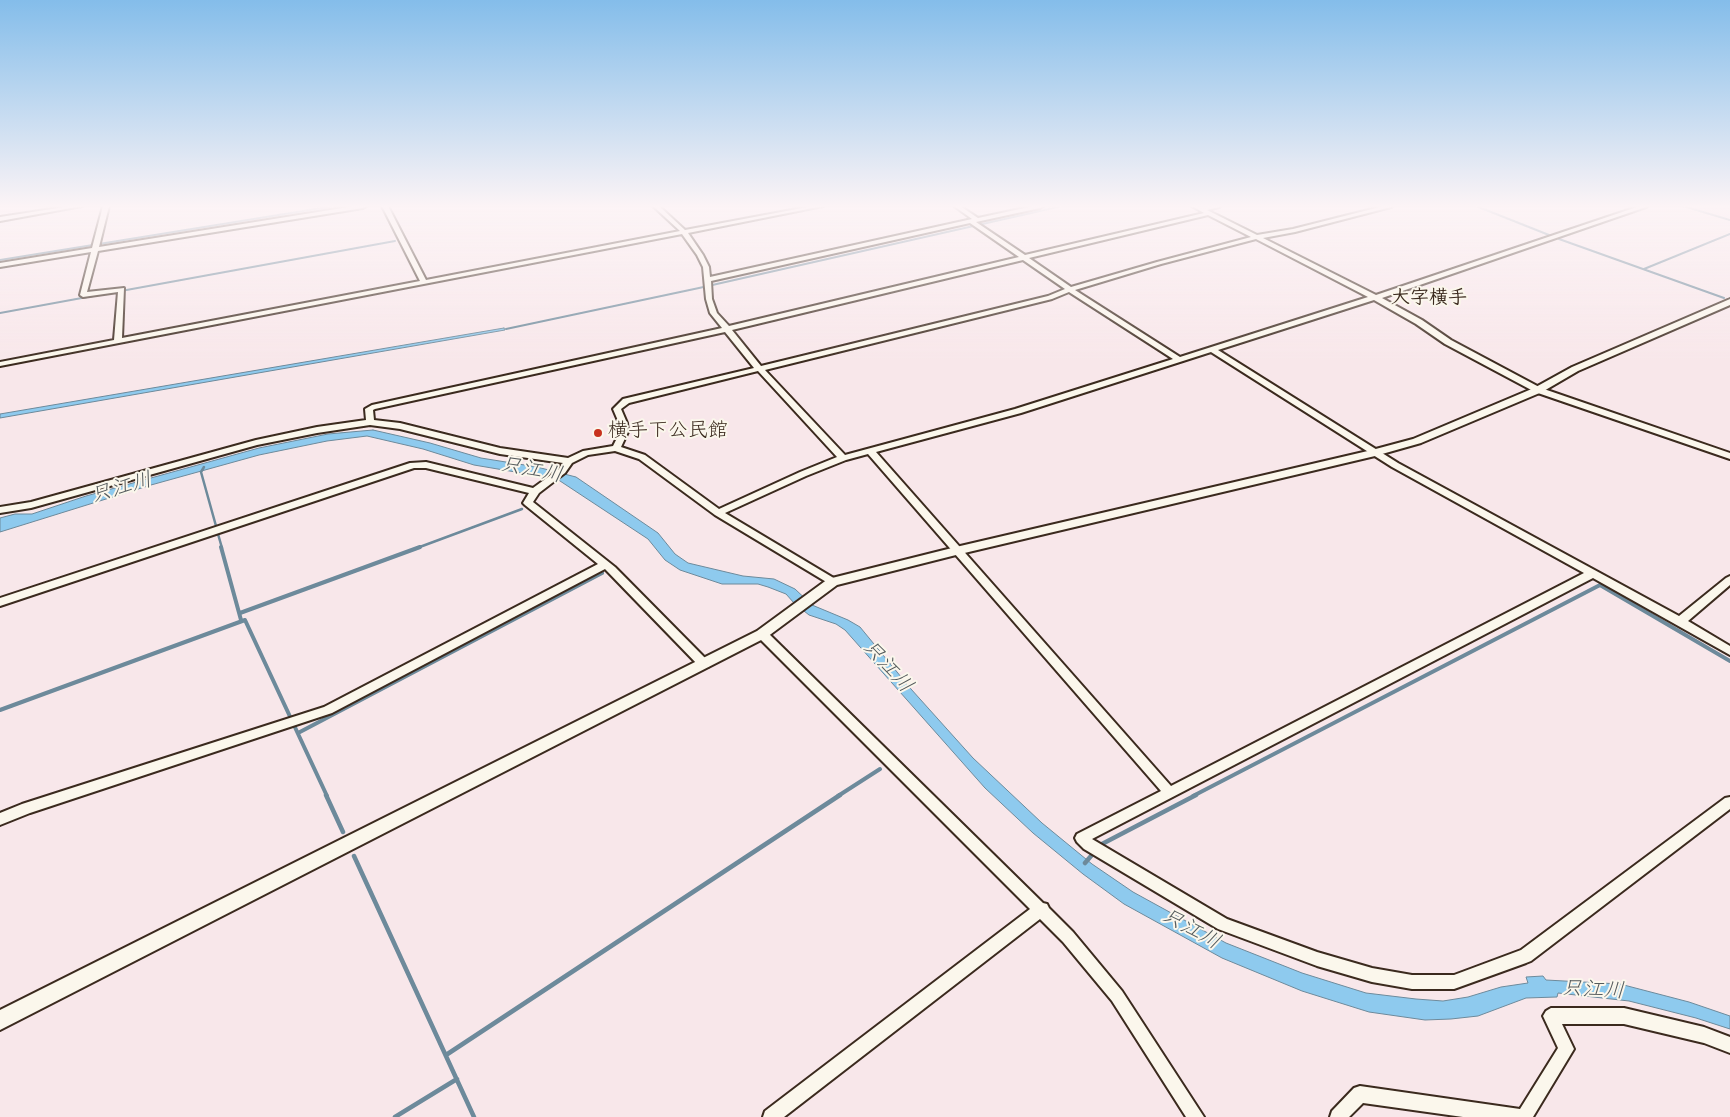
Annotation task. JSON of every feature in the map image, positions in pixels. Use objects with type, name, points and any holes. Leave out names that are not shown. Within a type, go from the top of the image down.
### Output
[{"type":"street","points":[[0,265],[35,258]]},
{"type":"street","points":[[94,258],[83,295],[122,291],[118,341]]},
{"type":"street","points":[[411,258],[423,281]]},
{"type":"street","points":[[0,364],[541,258]]},
{"type":"street","points":[[702,258],[706,267],[708,299],[714,313],[759,368],[843,458]]},
{"type":"street","points":[[708,284],[820,258]]},
{"type":"street","points":[[370,422],[368,409],[372,407],[727,329],[1020,258]]},
{"type":"street","points":[[1027,258],[1069,289],[1178,359]]},
{"type":"street","points":[[616,448],[624,432],[623,423],[617,409],[622,403],[1050,298],[1069,289],[1181,258]]},
{"type":"street","points":[[1298,258],[1374,297],[1418,322],[1448,342],[1538,390],[1730,456]]},
{"type":"street","points":[[718,514],[843,458],[1018,411],[1374,297],[1383,296],[1493,258]]},
{"type":"street","points":[[0,1020],[762,634],[832,582],[956,550],[1375,453],[1417,441],[1538,390],[1575,369],[1730,302]]},
{"type":"street","points":[[1211,349],[1375,453],[1680,621],[1730,651]]},
{"type":"street","points":[[0,510],[31,505],[256,442],[370,422],[400,426],[500,451],[569,461]]},
{"type":"street","points":[[704,664],[605,564],[528,503],[535,491],[562,471],[569,461],[586,453],[616,448],[642,457],[718,514],[832,582]]},
{"type":"street","points":[[870,451],[1170,793]]},
{"type":"street","points":[[0,602],[414,465],[426,465],[535,491]]},
{"type":"street","points":[[0,819],[26,808],[292,720],[328,710],[605,564]]},
{"type":"street","points":[[1593,573],[1082,838],[1089,845],[1223,924],[1317,959],[1372,975],[1412,982],[1454,982],[1526,956],[1730,802]]},
{"type":"street","points":[[1680,621],[1730,580]]},
{"type":"street","points":[[762,634],[1042,909],[1118,996],[1196,1117]]},
{"type":"street","points":[[771,1117],[1042,909]]},
{"type":"street","points":[[1524,1117],[1566,1049],[1551,1016],[1624,1016],[1704,1035],[1730,1044]]},
{"type":"street","points":[[1338,1117],[1360,1094],[1520,1117]]},
{"type":"water","points":[[504,328],[505,330],[0,418],[0,414]]},
{"type":"water","name":"只江川","points":[[373,430],[430,443],[481,458],[537,467],[576,477],[658,533],[675,554],[688,563],[743,576],[774,579],[795,589],[812,605],[860,627],[911,689],[973,758],[1042,823],[1092,864],[1133,892],[1226,943],[1302,973],[1366,993],[1416,999],[1443,1001],[1468,997],[1501,987],[1528,983],[1526,977],[1543,976],[1546,980],[1620,984],[1689,1002],[1730,1016],[1730,1029],[1696,1018],[1629,1001],[1558,993],[1557,997],[1526,998],[1478,1016],[1425,1020],[1369,1012],[1302,991],[1222,958],[1124,904],[1083,874],[1033,833],[985,788],[845,630],[836,624],[809,615],[786,594],[768,587],[758,584],[722,584],[680,570],[665,560],[648,539],[557,479],[474,465],[423,449],[367,436],[327,441],[259,455],[151,485],[0,532],[0,518],[15,514],[32,514],[86,496],[259,448],[328,434]]},
{"type":"waterway","points":[[0,260],[12,258]]},
{"type":"waterway","points":[[121,291],[301,258]]},
{"type":"waterway","points":[[506,329],[831,258]]},
{"type":"waterway","points":[[1612,258],[1724,298]]},
{"type":"waterway","points":[[1644,269],[1671,258]]},
{"type":"waterway","points":[[0,313],[109,293]]},
{"type":"waterway","points":[[204,467],[201,472],[216,526]]},
{"type":"waterway","points":[[417,548],[522,509]]},
{"type":"waterway","points":[[218,534],[222,548]]},
{"type":"waterway","points":[[221,547],[241,620]]},
{"type":"waterway","points":[[240,613],[420,547]]},
{"type":"waterway","points":[[298,733],[602,573]]},
{"type":"waterway","points":[[1193,796],[1600,585],[1730,661]]},
{"type":"waterway","points":[[0,710],[245,620],[327,796]]},
{"type":"waterway","points":[[838,796],[880,769]]},
{"type":"waterway","points":[[326,795],[343,832]]},
{"type":"waterway","points":[[446,1055],[840,795]]},
{"type":"waterway","points":[[1102,844],[1196,795]]},
{"type":"waterway","points":[[354,856],[457,1079]]},
{"type":"waterway","points":[[1085,863],[1091,856]]},
{"type":"waterway","points":[[395,1117],[457,1079]]},
{"type":"waterway","points":[[457,1079],[474,1117]]},
{"type":"place","name":"横手下公民館","points":[[598,433]]},
{"type":"district","name":"大字横手","points":[[1429,300]]}]
